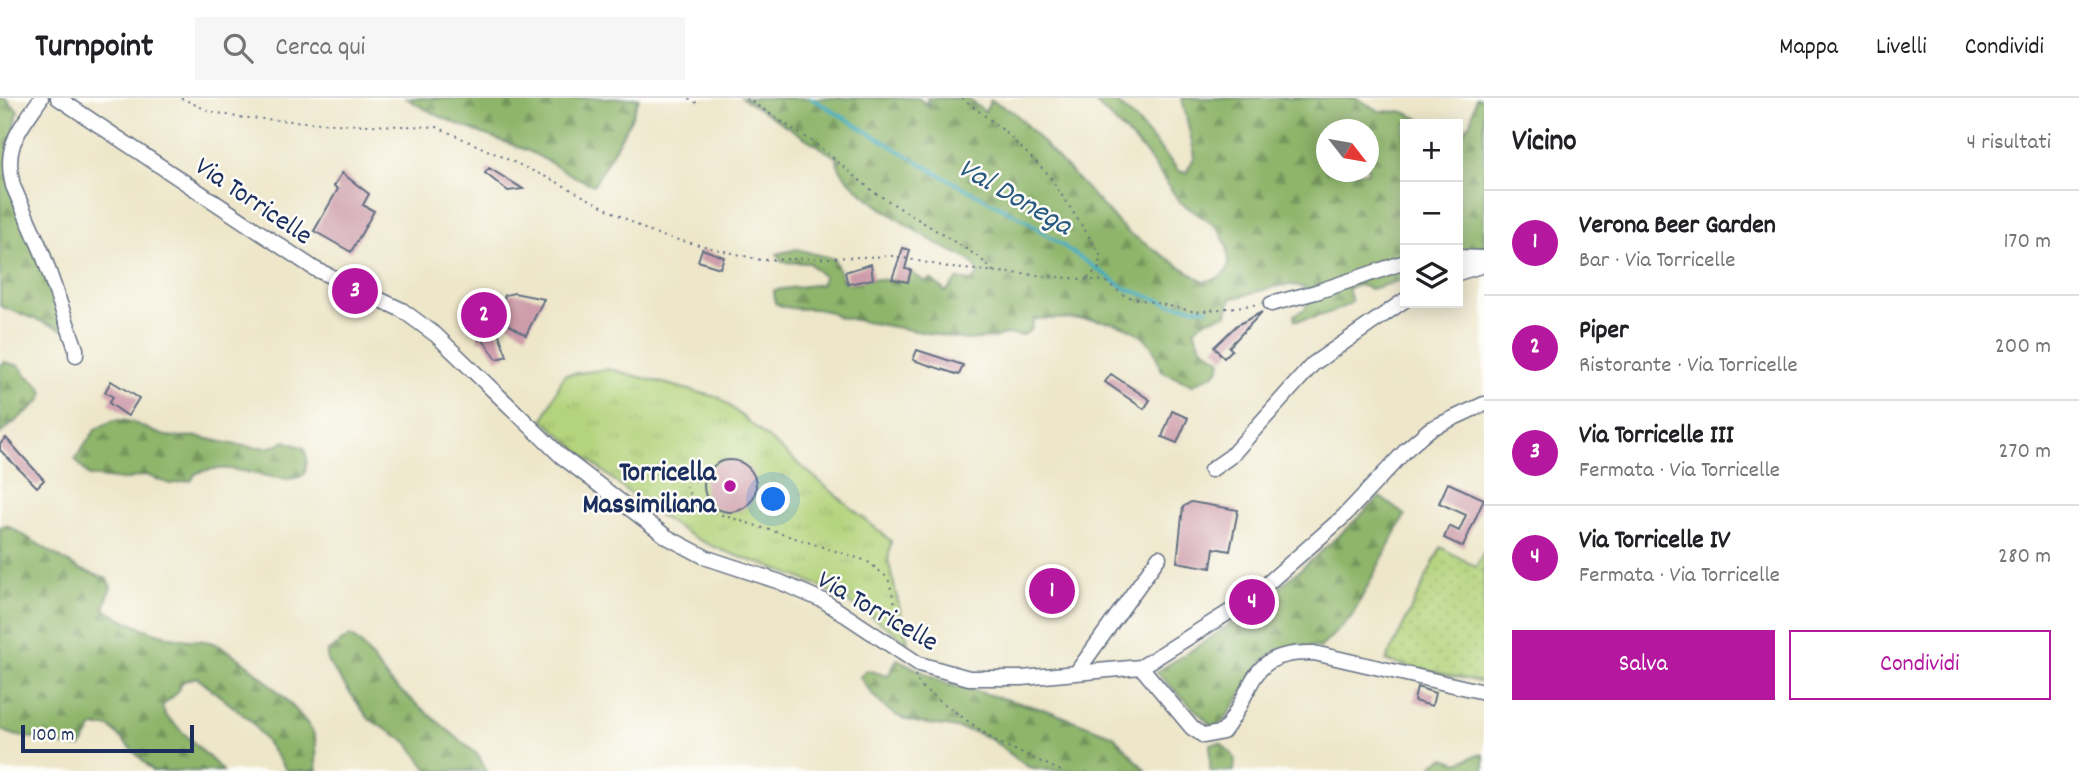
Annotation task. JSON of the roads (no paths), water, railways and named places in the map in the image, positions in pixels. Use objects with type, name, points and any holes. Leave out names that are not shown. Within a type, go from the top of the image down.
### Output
[{"type":"street","points":[[41,98],[14,138],[9,151],[8,166],[13,186],[61,303],[76,355]]},
{"type":"street","name":"Via Torricelle","points":[[58,98],[315,269],[402,310],[436,335],[561,456],[667,537],[707,558],[780,582],[824,601],[906,656],[937,671],[969,678],[1141,667],[1250,599],[1343,517],[1408,448],[1430,429],[1484,404]]},
{"type":"street","points":[[1463,257],[1484,258]]},
{"type":"street","points":[[1271,304],[1400,264]]},
{"type":"street","points":[[1463,271],[1484,265]]},
{"type":"street","points":[[1211,470],[1231,456],[1313,364],[1400,303]]},
{"type":"street","points":[[1076,673],[1159,557]]},
{"type":"street","points":[[1141,667],[1184,720],[1205,736],[1223,732],[1265,664],[1286,653],[1314,653],[1484,692]]},
{"type":"waterway","name":"Val Donega","points":[[811,98],[940,175],[1025,220],[1125,288],[1170,304],[1207,309]]},
{"type":"place","name":"Via Torricelle III","points":[[355,291]]},
{"type":"place","name":"Piper","points":[[484,315]]},
{"type":"place","name":"Torricella Massimiliana","points":[[730,486]]},
{"type":"place","name":"Verona Beer Garden","points":[[1052,591]]},
{"type":"place","name":"Via Torricelle IV","points":[[1252,602]]}]
